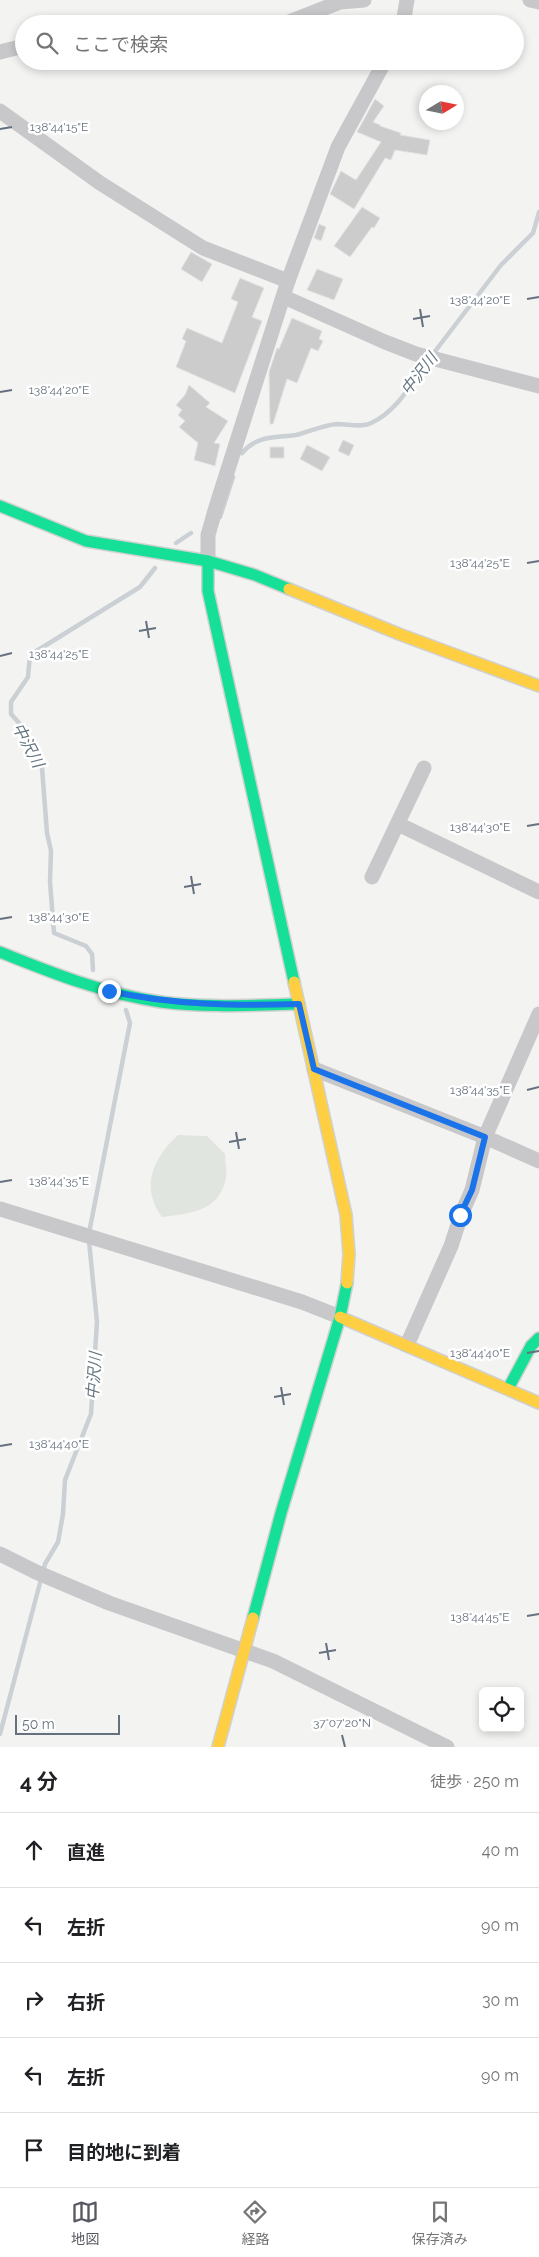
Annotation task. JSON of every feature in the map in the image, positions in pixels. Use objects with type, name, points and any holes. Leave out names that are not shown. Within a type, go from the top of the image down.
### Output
[{"type":"street","points":[[307,15],[340,2],[364,0]]},
{"type":"street","points":[[404,15],[407,0]]},
{"type":"street","points":[[530,0],[539,2]]},
{"type":"street","points":[[0,52],[15,48]]},
{"type":"street","points":[[218,1747],[281,1513],[349,1284],[351,1249],[346,1215],[208,591],[208,535],[288,281],[338,147],[379,70]]},
{"type":"street","points":[[0,111],[100,183],[203,248],[288,281]]},
{"type":"street","points":[[284,297],[416,354],[452,365],[539,386]]},
{"type":"street","points":[[0,506],[86,541],[208,561],[254,575],[399,634],[539,686]]},
{"type":"street","points":[[372,877],[424,768]]},
{"type":"street","points":[[398,824],[539,892]]},
{"type":"street","points":[[0,952],[109,991],[146,999],[235,1006],[299,1004]]},
{"type":"street","points":[[407,1346],[451,1246],[460,1215],[472,1190],[485,1137],[539,1014]]},
{"type":"street","points":[[314,1069],[485,1137],[539,1161]]},
{"type":"street","points":[[0,1209],[302,1302],[539,1402]]},
{"type":"street","points":[[508,1389],[531,1346],[539,1338]]},
{"type":"street","points":[[0,1554],[36,1572],[109,1603],[245,1650],[273,1662],[447,1747]]},
{"type":"shaded area","points":[[178,1135],[207,1136],[225,1154],[226,1177],[218,1197],[211,1204],[193,1212],[162,1217],[155,1206],[152,1195],[152,1173],[162,1153]]},
{"type":"building","points":[[375,99],[384,106],[373,122],[401,133],[400,135],[430,140],[427,155],[395,150],[391,160],[385,158],[354,209],[330,194],[341,171],[356,180],[381,142],[357,132]]},
{"type":"building","points":[[362,207],[380,218],[350,257],[334,246]]},
{"type":"building","points":[[319,224],[326,227],[321,241],[314,238]]},
{"type":"building","points":[[191,252],[212,264],[202,282],[181,269]]},
{"type":"building","points":[[317,269],[343,279],[334,300],[307,290]]},
{"type":"building","points":[[240,278],[264,288],[252,317],[262,321],[235,393],[176,367],[186,341],[182,339],[187,328],[222,343],[238,302],[231,299]]},
{"type":"building","points":[[292,318],[322,331],[319,339],[323,341],[318,351],[311,348],[297,383],[287,379],[273,424],[270,424],[269,372],[277,348],[279,349]]},
{"type":"building","points":[[189,385],[210,403],[206,407],[228,421],[214,443],[220,444],[215,466],[194,460],[198,443],[179,427],[185,421],[178,415],[182,410],[176,405],[185,395]]},
{"type":"building","points":[[343,440],[354,445],[349,456],[338,451]]},
{"type":"building","points":[[307,445],[330,457],[322,471],[300,459]]},
{"type":"building","points":[[270,447],[284,447],[284,458],[270,458]]},
{"type":"waterway","name":"中沢川","points":[[433,354],[501,265],[533,233],[539,212]]},
{"type":"waterway","name":"中沢川","points":[[242,453],[254,443],[267,438],[296,435],[337,424],[359,426],[371,423],[388,412],[396,404],[429,360]]},
{"type":"waterway","name":"中沢川","points":[[220,517],[233,477]]},
{"type":"waterway","name":"中沢川","points":[[176,543],[191,533]]},
{"type":"waterway","name":"中沢川","points":[[93,970],[92,954],[86,946],[54,933],[50,882],[51,851],[47,833],[42,768],[19,723],[11,714],[11,702],[28,677],[30,655],[140,587],[155,568]]},
{"type":"waterway","name":"中沢川","points":[[89,1233],[130,1023],[126,1010]]},
{"type":"waterway","name":"中沢川","points":[[0,1734],[45,1564],[58,1542],[63,1514],[65,1480],[91,1414],[97,1322],[89,1241]]},
{"type":"traffic: fast","points":[[0,506],[86,541],[208,561],[255,575],[289,589]]},
{"type":"traffic: fast","points":[[208,561],[208,591],[294,982]]},
{"type":"traffic: fast","points":[[0,952],[79,982],[120,994],[161,1002],[230,1006],[299,1004]]},
{"type":"traffic: fast","points":[[253,1618],[281,1513],[340,1317],[347,1283]]},
{"type":"traffic: fast","points":[[508,1389],[531,1346],[539,1338]]},
{"type":"traffic: slow","points":[[289,589],[399,634],[539,686]]},
{"type":"traffic: slow","points":[[294,982],[346,1215],[349,1254],[347,1283]]},
{"type":"traffic: slow","points":[[340,1317],[539,1403]]},
{"type":"traffic: slow","points":[[218,1747],[253,1618]]},
{"type":"route","points":[[109,991],[146,999],[235,1006],[299,1004],[314,1069],[485,1137],[472,1190],[460,1215]]}]
